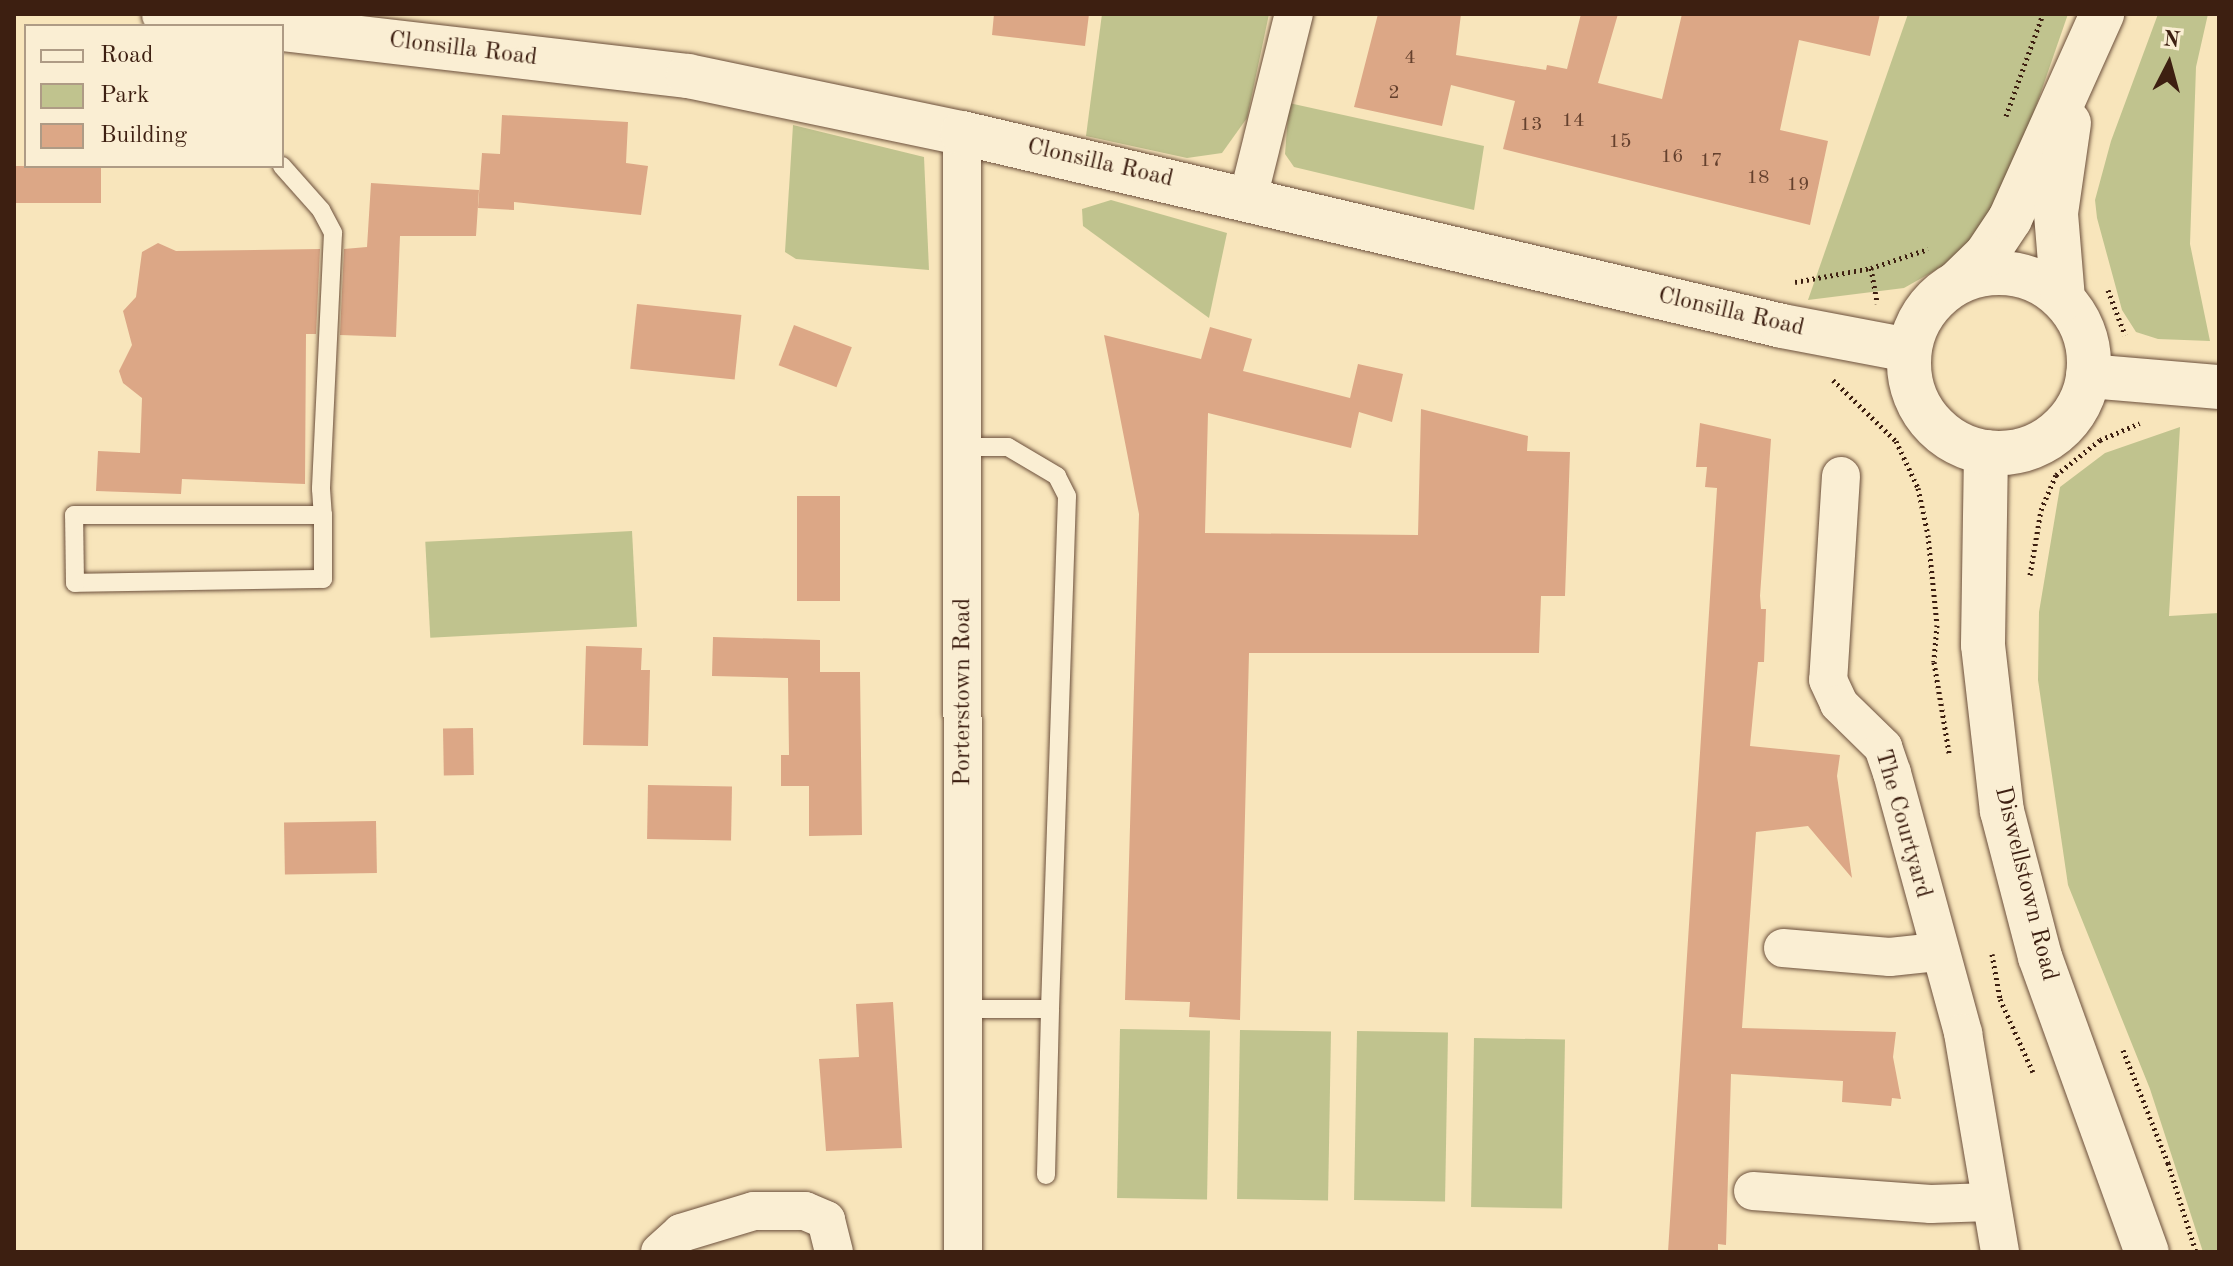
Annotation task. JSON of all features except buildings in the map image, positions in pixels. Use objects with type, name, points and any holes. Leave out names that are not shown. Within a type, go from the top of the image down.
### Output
[{"type":"main road","points":[[164,14],[217,23]]},
{"type":"main road","points":[[1958,282],[1985,274],[2014,274],[2040,283],[2063,299],[2079,322],[2088,349],[2088,376],[2080,403],[2052,434],[2014,452],[1986,452],[1959,444],[1936,428],[1919,405],[1910,379],[1909,350],[1917,323],[1934,299],[1958,282],[1986,255],[2010,219],[2082,65],[2102,14]]},
{"type":"main road","name":"Clonsilla Road","points":[[284,29],[688,76],[962,133],[1248,198],[1782,326],[1909,350]]},
{"type":"main road","points":[[2063,299],[2056,213],[2082,65]]},
{"type":"main road","points":[[2088,376],[2219,387]]},
{"type":"main road","name":"Diswellstown Road","points":[[1986,452],[1984,659],[2002,811],[2040,957],[2147,1252]]},
{"type":"street","points":[[1248,198],[1294,14]]},
{"type":"street","name":"Porterstown Road","points":[[962,133],[963,1252]]},
{"type":"street","name":"The Courtyard","points":[[1841,476],[1828,680],[1839,704],[1856,716],[1883,747],[1937,952],[1963,1033],[2000,1252]]},
{"type":"street","points":[[1783,948],[1890,957],[1937,952]]},
{"type":"street","points":[[1753,1191],[1931,1204],[1990,1202]]},
{"type":"street","points":[[660,1252],[681,1233],[754,1211],[805,1211],[826,1220],[834,1252]]},
{"type":"lane","points":[[284,168],[321,210],[333,233],[323,579],[75,583],[74,515],[323,515]]},
{"type":"lane","points":[[964,447],[1008,447],[1057,476],[1067,496],[1046,1175]]},
{"type":"lane","points":[[963,1009],[1050,1009]]},
{"type":"path","points":[[2001,130],[2043,14]]},
{"type":"path","points":[[1790,283],[1871,268],[1934,244]]},
{"type":"path","points":[[2105,281],[2121,333],[2131,338]]},
{"type":"path","points":[[1822,373],[1860,401],[1896,441],[1911,469],[1928,535],[1937,625],[1934,662],[1940,673]]},
{"type":"path","points":[[2030,578],[2041,510],[2056,475],[2100,440],[2137,427]]},
{"type":"path","points":[[2118,1040],[2168,1163],[2196,1252]]},
{"type":"green space","points":[[1102,14],[1269,14],[1247,118],[1222,153],[1187,158],[1086,136]]},
{"type":"green space","points":[[1908,14],[2068,14],[2002,204],[1966,253],[1904,288],[1808,300]]},
{"type":"green space","points":[[2158,14],[2208,14],[2196,67],[2190,244],[2210,341],[2158,339],[2136,332],[2122,310],[2097,218],[2095,200],[2111,141]]},
{"type":"green space","points":[[1289,103],[1484,146],[1474,210],[1294,167],[1285,154]]},
{"type":"green space","points":[[793,125],[924,157],[929,270],[796,259],[785,252]]},
{"type":"green space","points":[[1111,200],[1227,233],[1209,318],[1083,226],[1082,209]]},
{"type":"green space","points":[[2180,427],[2169,616],[2219,613],[2219,1252],[2203,1252],[2150,1089],[2068,885],[2038,680],[2039,612],[2060,487],[2105,453]]},
{"type":"green space","points":[[632,531],[637,627],[430,638],[425,542]]},
{"type":"green space","points":[[1120,1029],[1210,1031],[1207,1200],[1117,1198]]},
{"type":"green space","points":[[1240,1030],[1331,1032],[1328,1201],[1237,1199]]},
{"type":"green space","points":[[1357,1031],[1448,1033],[1445,1202],[1354,1200]]},
{"type":"green space","points":[[1474,1038],[1565,1040],[1562,1209],[1471,1207]]}]
